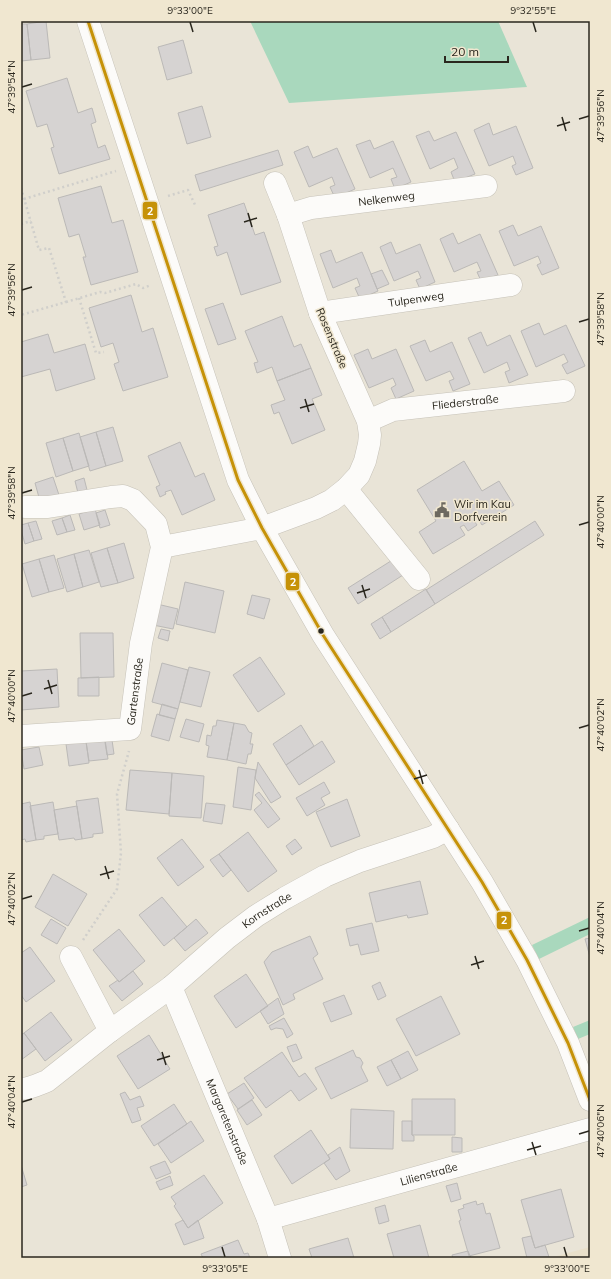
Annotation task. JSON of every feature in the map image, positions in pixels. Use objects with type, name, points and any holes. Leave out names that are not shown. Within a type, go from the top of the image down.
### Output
[{"type":"street","points":[[88,21],[146,203],[238,480],[262,528],[322,635],[482,882],[527,960],[568,1043],[590,1100]]},
{"type":"street","name":"Rosenstraße","points":[[262,528],[316,508],[332,500],[346,489],[359,475],[365,461],[370,435],[368,421],[320,314],[288,215],[275,183]]},
{"type":"street","name":"Nelkenweg","points":[[288,215],[311,208],[486,186]]},
{"type":"street","name":"Tulpenweg","points":[[320,314],[511,285]]},
{"type":"street","name":"Fliederstraße","points":[[368,421],[393,410],[564,391]]},
{"type":"street","points":[[346,489],[420,579]]},
{"type":"street","name":"Gartenstraße","points":[[21,736],[130,729],[140,643],[162,547],[156,524],[133,500],[123,496],[48,507],[24,507]]},
{"type":"street","points":[[162,547],[262,528]]},
{"type":"street","name":"Kornstraße","points":[[21,1089],[35,1086],[47,1081],[110,1031],[171,987],[242,925],[285,898],[325,876],[448,830]]},
{"type":"street","points":[[71,957],[110,1031]]},
{"type":"street","name":"Margaretenstraße","points":[[171,987],[268,1219],[280,1258]]},
{"type":"street","name":"Lilienstraße","points":[[268,1219],[590,1129]]},
{"type":"path","points":[[24,199],[135,165]]},
{"type":"path","points":[[21,188],[39,250],[49,248],[66,302]]},
{"type":"path","points":[[146,203],[188,190],[196,207]]},
{"type":"path","points":[[21,224],[31,221]]},
{"type":"path","points":[[21,315],[100,292],[105,293],[136,284],[142,288],[171,279]]},
{"type":"path","points":[[79,298],[96,353],[104,352]]},
{"type":"path","points":[[71,957],[117,889],[121,853],[117,794],[130,746],[130,729]]},
{"type":"shaded area","points":[[590,1247],[590,1258],[550,1258]]},
{"type":"green space","points":[[250,21],[498,21],[527,87],[289,103]]},
{"type":"green space","points":[[590,917],[590,934],[539,959],[532,945]]},
{"type":"green space","points":[[590,1020],[590,1034],[578,1039],[573,1027]]},
{"type":"building","points":[[46,21],[50,58],[31,60],[27,24]]},
{"type":"building","points":[[21,24],[27,24],[31,60],[21,61]]},
{"type":"building","points":[[183,40],[192,73],[167,80],[158,47]]},
{"type":"building","points":[[67,78],[78,113],[92,108],[96,122],[91,124],[98,148],[105,145],[110,159],[59,174],[51,148],[54,147],[47,124],[37,127],[26,91]]},
{"type":"building","points":[[202,106],[211,137],[187,144],[178,113]]},
{"type":"building","points":[[489,123],[493,135],[516,126],[533,168],[516,175],[512,166],[516,164],[513,156],[489,166],[474,130]]},
{"type":"building","points":[[429,131],[434,141],[456,132],[475,174],[455,182],[451,172],[458,168],[454,158],[430,169],[416,136]]},
{"type":"building","points":[[370,140],[374,149],[393,141],[411,182],[395,189],[391,179],[397,177],[393,168],[370,178],[356,145]]},
{"type":"building","points":[[308,146],[313,158],[337,148],[355,189],[335,198],[330,187],[335,185],[332,177],[309,187],[294,152]]},
{"type":"building","points":[[278,150],[283,165],[200,191],[195,175]]},
{"type":"building","points":[[101,186],[112,223],[123,220],[138,272],[91,285],[83,257],[86,257],[79,234],[69,237],[58,198]]},
{"type":"building","points":[[244,203],[255,235],[264,232],[281,282],[241,295],[227,252],[217,256],[214,247],[218,246],[208,215]]},
{"type":"building","points":[[513,225],[518,236],[541,226],[559,268],[542,275],[537,265],[541,263],[538,256],[514,266],[499,231]]},
{"type":"building","points":[[453,233],[458,244],[480,234],[498,275],[481,281],[477,272],[481,271],[477,262],[454,272],[440,239]]},
{"type":"building","points":[[391,242],[396,254],[420,244],[435,282],[420,289],[416,280],[421,278],[418,271],[394,281],[380,247]]},
{"type":"building","points":[[331,250],[336,263],[362,252],[378,291],[360,299],[355,288],[360,286],[357,278],[333,288],[320,254]]},
{"type":"building","points":[[382,270],[389,284],[377,289],[371,274]]},
{"type":"building","points":[[131,295],[142,332],[153,328],[168,377],[123,391],[114,364],[119,362],[113,343],[101,347],[89,308]]},
{"type":"building","points":[[223,303],[236,339],[218,345],[205,309]]},
{"type":"building","points":[[282,316],[294,347],[301,344],[311,368],[277,381],[272,367],[257,373],[254,363],[258,362],[245,331]]},
{"type":"building","points":[[539,323],[544,335],[566,325],[585,366],[567,374],[562,365],[568,362],[564,354],[536,367],[521,331]]},
{"type":"building","points":[[481,332],[487,346],[510,335],[528,375],[509,383],[505,372],[510,370],[507,362],[484,373],[468,338]]},
{"type":"building","points":[[48,334],[54,353],[85,344],[95,379],[56,391],[50,369],[21,377],[21,342]]},
{"type":"building","points":[[425,340],[430,352],[452,342],[470,384],[453,391],[449,381],[454,379],[450,371],[426,381],[410,346]]},
{"type":"building","points":[[368,349],[372,359],[396,349],[414,391],[396,399],[391,388],[396,385],[393,378],[369,388],[354,355]]},
{"type":"building","points":[[311,368],[322,395],[312,399],[325,430],[292,444],[279,412],[274,414],[271,405],[285,400],[277,381]]},
{"type":"building","points":[[113,427],[123,461],[106,466],[96,432]]},
{"type":"building","points":[[96,432],[106,466],[90,471],[80,437]]},
{"type":"building","points":[[79,433],[89,466],[73,471],[63,438]]},
{"type":"building","points":[[63,438],[73,471],[56,477],[46,443]]},
{"type":"building","points":[[180,442],[195,477],[204,473],[215,500],[182,515],[171,490],[165,492],[166,494],[160,497],[156,487],[160,485],[148,456]]},
{"type":"building","points":[[464,461],[482,491],[499,481],[514,505],[482,525],[477,517],[473,519],[477,525],[468,531],[464,525],[460,527],[465,535],[433,554],[419,532],[436,521],[417,490]]},
{"type":"building","points":[[53,477],[59,495],[40,501],[35,483]]},
{"type":"building","points":[[84,478],[88,494],[79,497],[75,481]]},
{"type":"building","points":[[95,509],[100,525],[84,530],[79,514]]},
{"type":"building","points":[[105,510],[110,525],[100,528],[96,513]]},
{"type":"building","points":[[70,515],[75,530],[67,532],[62,518]]},
{"type":"building","points":[[62,518],[67,532],[57,535],[52,521]]},
{"type":"building","points":[[36,521],[42,539],[34,541],[28,523]]},
{"type":"building","points":[[535,521],[544,535],[435,604],[426,590]]},
{"type":"building","points":[[28,523],[34,541],[25,544],[21,525]]},
{"type":"building","points":[[124,543],[134,578],[118,583],[107,548]]},
{"type":"building","points":[[107,548],[118,583],[101,587],[91,553]]},
{"type":"building","points":[[89,550],[99,582],[83,587],[74,554]]},
{"type":"building","points":[[74,554],[83,587],[67,592],[57,559]]},
{"type":"building","points":[[54,555],[64,588],[49,592],[39,559]]},
{"type":"building","points":[[39,559],[49,592],[32,597],[22,564]]},
{"type":"building","points":[[394,559],[403,575],[358,604],[348,588]]},
{"type":"building","points":[[185,582],[224,591],[215,633],[176,624]]},
{"type":"building","points":[[426,589],[435,604],[391,632],[382,617]]},
{"type":"building","points":[[252,595],[270,599],[264,619],[247,614]]},
{"type":"building","points":[[157,604],[178,609],[173,629],[153,625]]},
{"type":"building","points":[[382,617],[391,632],[380,639],[371,624]]},
{"type":"building","points":[[161,629],[170,631],[168,641],[158,638]]},
{"type":"building","points":[[80,633],[113,633],[114,677],[81,678]]},
{"type":"building","points":[[260,657],[285,694],[258,712],[233,675]]},
{"type":"building","points":[[162,663],[188,670],[178,709],[152,702]]},
{"type":"building","points":[[189,667],[210,672],[201,707],[180,702]]},
{"type":"building","points":[[57,669],[59,707],[21,710],[21,671]]},
{"type":"building","points":[[99,677],[99,696],[78,696],[78,678]]},
{"type":"building","points":[[162,704],[178,709],[175,719],[159,715]]},
{"type":"building","points":[[157,714],[175,719],[169,741],[151,736]]},
{"type":"building","points":[[186,719],[204,724],[199,742],[180,737]]},
{"type":"building","points":[[217,720],[234,723],[227,760],[207,757],[209,746],[206,745],[207,735],[211,736],[213,726],[216,726]]},
{"type":"building","points":[[234,723],[245,725],[249,732],[252,733],[250,744],[253,744],[251,754],[248,754],[246,764],[227,760]]},
{"type":"building","points":[[301,725],[314,746],[286,765],[273,744]]},
{"type":"building","points":[[105,740],[108,759],[89,761],[86,742]]},
{"type":"building","points":[[112,740],[114,754],[107,755],[105,742]]},
{"type":"building","points":[[86,741],[89,763],[69,766],[66,744]]},
{"type":"building","points":[[322,741],[335,762],[299,785],[286,765]]},
{"type":"building","points":[[39,747],[43,765],[24,769],[21,750]]},
{"type":"building","points":[[258,762],[281,797],[271,803],[255,778]]},
{"type":"building","points":[[238,767],[256,770],[251,810],[233,807]]},
{"type":"building","points":[[130,770],[172,773],[169,814],[126,810]]},
{"type":"building","points":[[172,773],[204,776],[201,818],[169,816]]},
{"type":"building","points":[[324,782],[330,793],[321,798],[325,805],[307,816],[296,798]]},
{"type":"building","points":[[259,792],[280,819],[268,828],[254,810],[262,803],[255,795]]},
{"type":"building","points":[[98,798],[103,833],[93,834],[93,837],[82,839],[76,801]]},
{"type":"building","points":[[347,799],[360,836],[331,847],[316,812]]},
{"type":"building","points":[[30,802],[36,840],[26,842],[25,839],[21,840],[21,804]]},
{"type":"building","points":[[53,802],[58,834],[44,836],[44,839],[36,840],[30,806]]},
{"type":"building","points":[[206,803],[225,805],[222,824],[203,821]]},
{"type":"building","points":[[77,806],[82,839],[75,840],[74,838],[59,840],[54,810]]},
{"type":"building","points":[[248,832],[277,871],[248,892],[219,854]]},
{"type":"building","points":[[182,839],[204,867],[178,886],[157,858]]},
{"type":"building","points":[[295,839],[302,848],[292,855],[286,846]]},
{"type":"building","points":[[219,854],[231,870],[223,877],[210,860]]},
{"type":"building","points":[[53,874],[87,894],[68,926],[35,907]]},
{"type":"building","points":[[420,881],[428,914],[408,918],[407,915],[376,922],[369,893]]},
{"type":"building","points":[[162,897],[187,927],[164,946],[139,915]]},
{"type":"building","points":[[51,919],[66,928],[57,944],[41,935]]},
{"type":"building","points":[[196,919],[208,933],[185,951],[174,938]]},
{"type":"building","points":[[372,923],[379,951],[361,955],[358,944],[350,946],[346,929]]},
{"type":"building","points":[[119,929],[145,961],[119,982],[93,950]]},
{"type":"building","points":[[310,936],[318,954],[313,958],[323,979],[293,994],[295,999],[283,1005],[264,962],[272,952]]},
{"type":"building","points":[[590,938],[590,957],[585,939]]},
{"type":"building","points":[[30,947],[55,981],[26,1002],[21,995],[21,953]]},
{"type":"building","points":[[133,971],[143,984],[122,1001],[109,986],[118,980],[119,982]]},
{"type":"building","points":[[246,974],[268,1006],[236,1028],[214,996]]},
{"type":"building","points":[[380,982],[386,996],[378,1000],[372,986]]},
{"type":"building","points":[[344,995],[352,1014],[331,1022],[323,1003]]},
{"type":"building","points":[[441,996],[460,1034],[416,1056],[396,1019]]},
{"type":"building","points":[[278,998],[284,1014],[268,1024],[260,1011]]},
{"type":"building","points":[[51,1012],[72,1040],[45,1061],[24,1033]]},
{"type":"building","points":[[284,1018],[293,1034],[287,1038],[283,1029],[276,1028],[271,1030],[269,1026]]},
{"type":"building","points":[[24,1033],[36,1049],[21,1060],[21,1035]]},
{"type":"building","points":[[149,1035],[170,1069],[138,1089],[117,1056]]},
{"type":"building","points":[[296,1044],[302,1058],[293,1062],[287,1047]]},
{"type":"building","points":[[353,1050],[356,1057],[360,1058],[363,1063],[361,1067],[368,1081],[331,1099],[315,1068]]},
{"type":"building","points":[[408,1051],[418,1070],[401,1079],[391,1060]]},
{"type":"building","points":[[282,1052],[299,1077],[305,1073],[317,1089],[299,1101],[291,1090],[266,1108],[244,1078]]},
{"type":"building","points":[[391,1060],[401,1079],[387,1086],[377,1067]]},
{"type":"building","points":[[244,1083],[254,1098],[238,1109],[227,1094]]},
{"type":"building","points":[[125,1092],[130,1100],[140,1096],[144,1106],[137,1108],[141,1120],[132,1123],[120,1094]]},
{"type":"building","points":[[412,1099],[455,1099],[455,1135],[412,1135]]},
{"type":"building","points":[[252,1100],[262,1115],[247,1125],[237,1110]]},
{"type":"building","points":[[174,1104],[187,1124],[154,1146],[141,1126]]},
{"type":"building","points":[[351,1109],[394,1111],[393,1149],[350,1148]]},
{"type":"building","points":[[191,1121],[204,1141],[171,1163],[158,1144]]},
{"type":"building","points":[[402,1121],[412,1121],[412,1135],[414,1136],[414,1141],[402,1141]]},
{"type":"building","points":[[311,1130],[330,1159],[292,1184],[274,1156]]},
{"type":"building","points":[[452,1137],[462,1138],[462,1152],[452,1152]]},
{"type":"building","points":[[340,1147],[350,1171],[336,1180],[324,1163],[330,1159],[328,1155]]},
{"type":"building","points":[[165,1161],[171,1173],[156,1179],[150,1167]]},
{"type":"building","points":[[21,1165],[27,1185],[21,1187]]},
{"type":"building","points":[[204,1175],[223,1203],[188,1228],[174,1206],[176,1204],[171,1197]]},
{"type":"building","points":[[170,1176],[173,1185],[160,1190],[156,1182]]},
{"type":"building","points":[[457,1183],[461,1199],[451,1202],[446,1186]]},
{"type":"building","points":[[561,1189],[574,1237],[535,1248],[521,1200]]},
{"type":"building","points":[[476,1201],[477,1205],[483,1203],[486,1214],[490,1213],[500,1248],[469,1256],[459,1221],[461,1220],[458,1210],[464,1208],[463,1205]]},
{"type":"building","points":[[385,1205],[389,1221],[379,1224],[375,1208]]},
{"type":"building","points":[[183,1220],[188,1228],[198,1220],[204,1238],[184,1245],[175,1224]]},
{"type":"building","points":[[420,1225],[429,1258],[394,1258],[387,1234]]},
{"type":"building","points":[[531,1236],[535,1248],[545,1245],[549,1257],[527,1258],[522,1238]]},
{"type":"building","points":[[348,1238],[354,1258],[312,1258],[309,1249]]},
{"type":"building","points":[[238,1240],[244,1254],[248,1253],[250,1258],[203,1258],[201,1254]]},
{"type":"building","points":[[468,1251],[471,1258],[453,1258],[452,1255]]},
{"type":"transit line","name":"2","points":[[88,21],[238,480],[262,528],[323,635],[482,882],[527,960],[568,1043],[590,1100]]},
{"type":"place","name":"Wir im Kau Dorfverein","points":[[442,510]]}]
